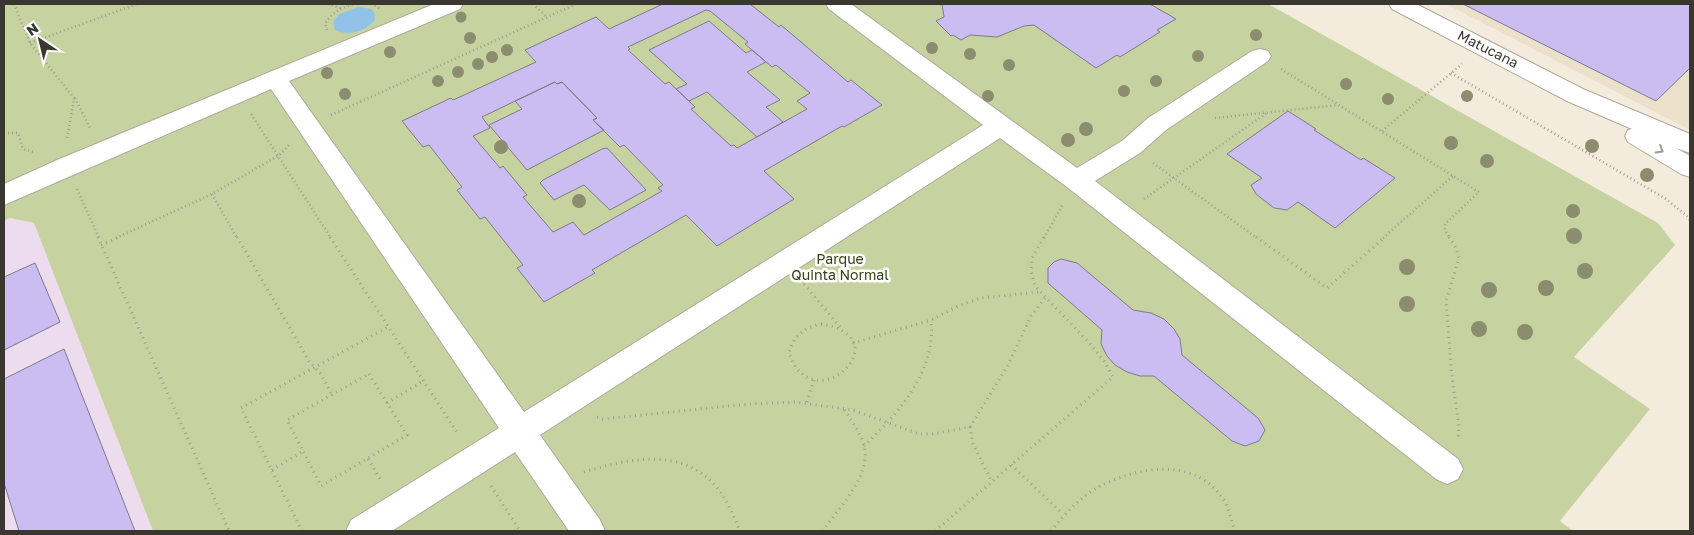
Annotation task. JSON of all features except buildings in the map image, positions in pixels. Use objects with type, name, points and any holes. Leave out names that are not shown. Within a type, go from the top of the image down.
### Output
[{"type":"main road","points":[[4,195],[65,163],[102,151],[452,4]]},
{"type":"main road","points":[[837,4],[1000,126],[1076,180],[1447,469]]},
{"type":"main road","name":"Matucana","points":[[1400,4],[1575,95],[1690,144]]},
{"type":"main road","points":[[1076,180],[1131,147],[1157,124],[1260,56]]},
{"type":"main road","points":[[275,78],[588,531]]},
{"type":"main road","name":"Matucana","points":[[1575,95],[1642,140],[1690,168]]},
{"type":"main road","points":[[363,531],[1000,126]]},
{"type":"path","points":[[14,4],[30,43],[74,98],[102,151]]},
{"type":"path","points":[[30,43],[137,4]]},
{"type":"path","points":[[328,4],[341,8]]},
{"type":"path","points":[[334,6],[339,4]]},
{"type":"path","points":[[329,34],[325,24],[333,13],[341,8],[355,4]]},
{"type":"path","points":[[533,4],[547,17]]},
{"type":"path","points":[[101,245],[212,194],[278,156],[308,125],[576,4]]},
{"type":"path","points":[[1260,56],[1479,192],[1445,224],[1445,230],[1458,251],[1459,258],[1446,301],[1452,378],[1459,427],[1457,446],[1447,469]]},
{"type":"path","points":[[1382,131],[1469,59]]},
{"type":"path","points":[[1451,73],[1666,198],[1690,221]]},
{"type":"path","points":[[238,94],[520,531]]},
{"type":"path","points":[[74,98],[65,163],[229,531]]},
{"type":"path","points":[[1213,118],[1338,104]]},
{"type":"path","points":[[1120,215],[1268,112]]},
{"type":"path","points":[[4,133],[18,133],[23,149],[65,163]]},
{"type":"path","points":[[1131,147],[1327,288],[1453,176]]},
{"type":"path","points":[[935,531],[1113,377],[1104,361],[1091,345],[1039,292],[1035,286],[1031,271],[1032,258],[1076,180]]},
{"type":"path","points":[[212,194],[332,395]]},
{"type":"path","points":[[786,263],[853,343],[855,351],[854,359],[843,374],[834,378],[814,380],[796,370],[789,353],[790,345],[795,337],[811,326],[821,324],[841,329]]},
{"type":"path","points":[[853,343],[931,320],[980,298],[1039,292]]},
{"type":"path","points":[[992,482],[973,444],[970,428],[976,414],[1007,366],[1028,320],[1045,298]]},
{"type":"path","points":[[864,446],[888,422],[927,360],[932,342],[931,320]]},
{"type":"path","points":[[302,531],[241,408],[388,327]]},
{"type":"path","points":[[369,374],[387,402],[407,435],[321,486],[287,420],[369,374]]},
{"type":"path","points":[[807,402],[814,380]]},
{"type":"path","points":[[387,402],[424,381]]},
{"type":"path","points":[[560,406],[602,419],[748,404],[807,402],[843,408],[920,434],[970,428]]},
{"type":"path","points":[[823,531],[860,476],[865,457],[864,446],[843,408]]},
{"type":"path","points":[[272,470],[303,451]]},
{"type":"path","points":[[557,486],[581,474],[609,464],[638,459],[662,459],[682,462],[698,470],[710,480],[733,513],[740,531]]},
{"type":"path","points":[[1011,465],[1063,514]]},
{"type":"path","points":[[1051,531],[1063,514],[1079,499],[1098,486],[1124,474],[1158,469],[1178,469],[1194,474],[1218,493],[1225,502],[1235,531]]},
{"type":"shaded area","points":[[1446,4],[1690,4],[1690,130]]},
{"type":"shaded area","points":[[10,218],[34,223],[153,531],[4,531],[4,221]]},
{"type":"green space","name":"Parque Quinta Normal","points":[[4,4],[1268,4],[1658,223],[1675,245],[1574,357],[1650,409],[1560,521],[1573,531],[153,531],[34,223],[10,218],[4,221]]},
{"type":"water","points":[[359,7],[371,9],[374,12],[375,20],[362,30],[356,32],[346,33],[335,30],[333,22],[339,14]]}]
